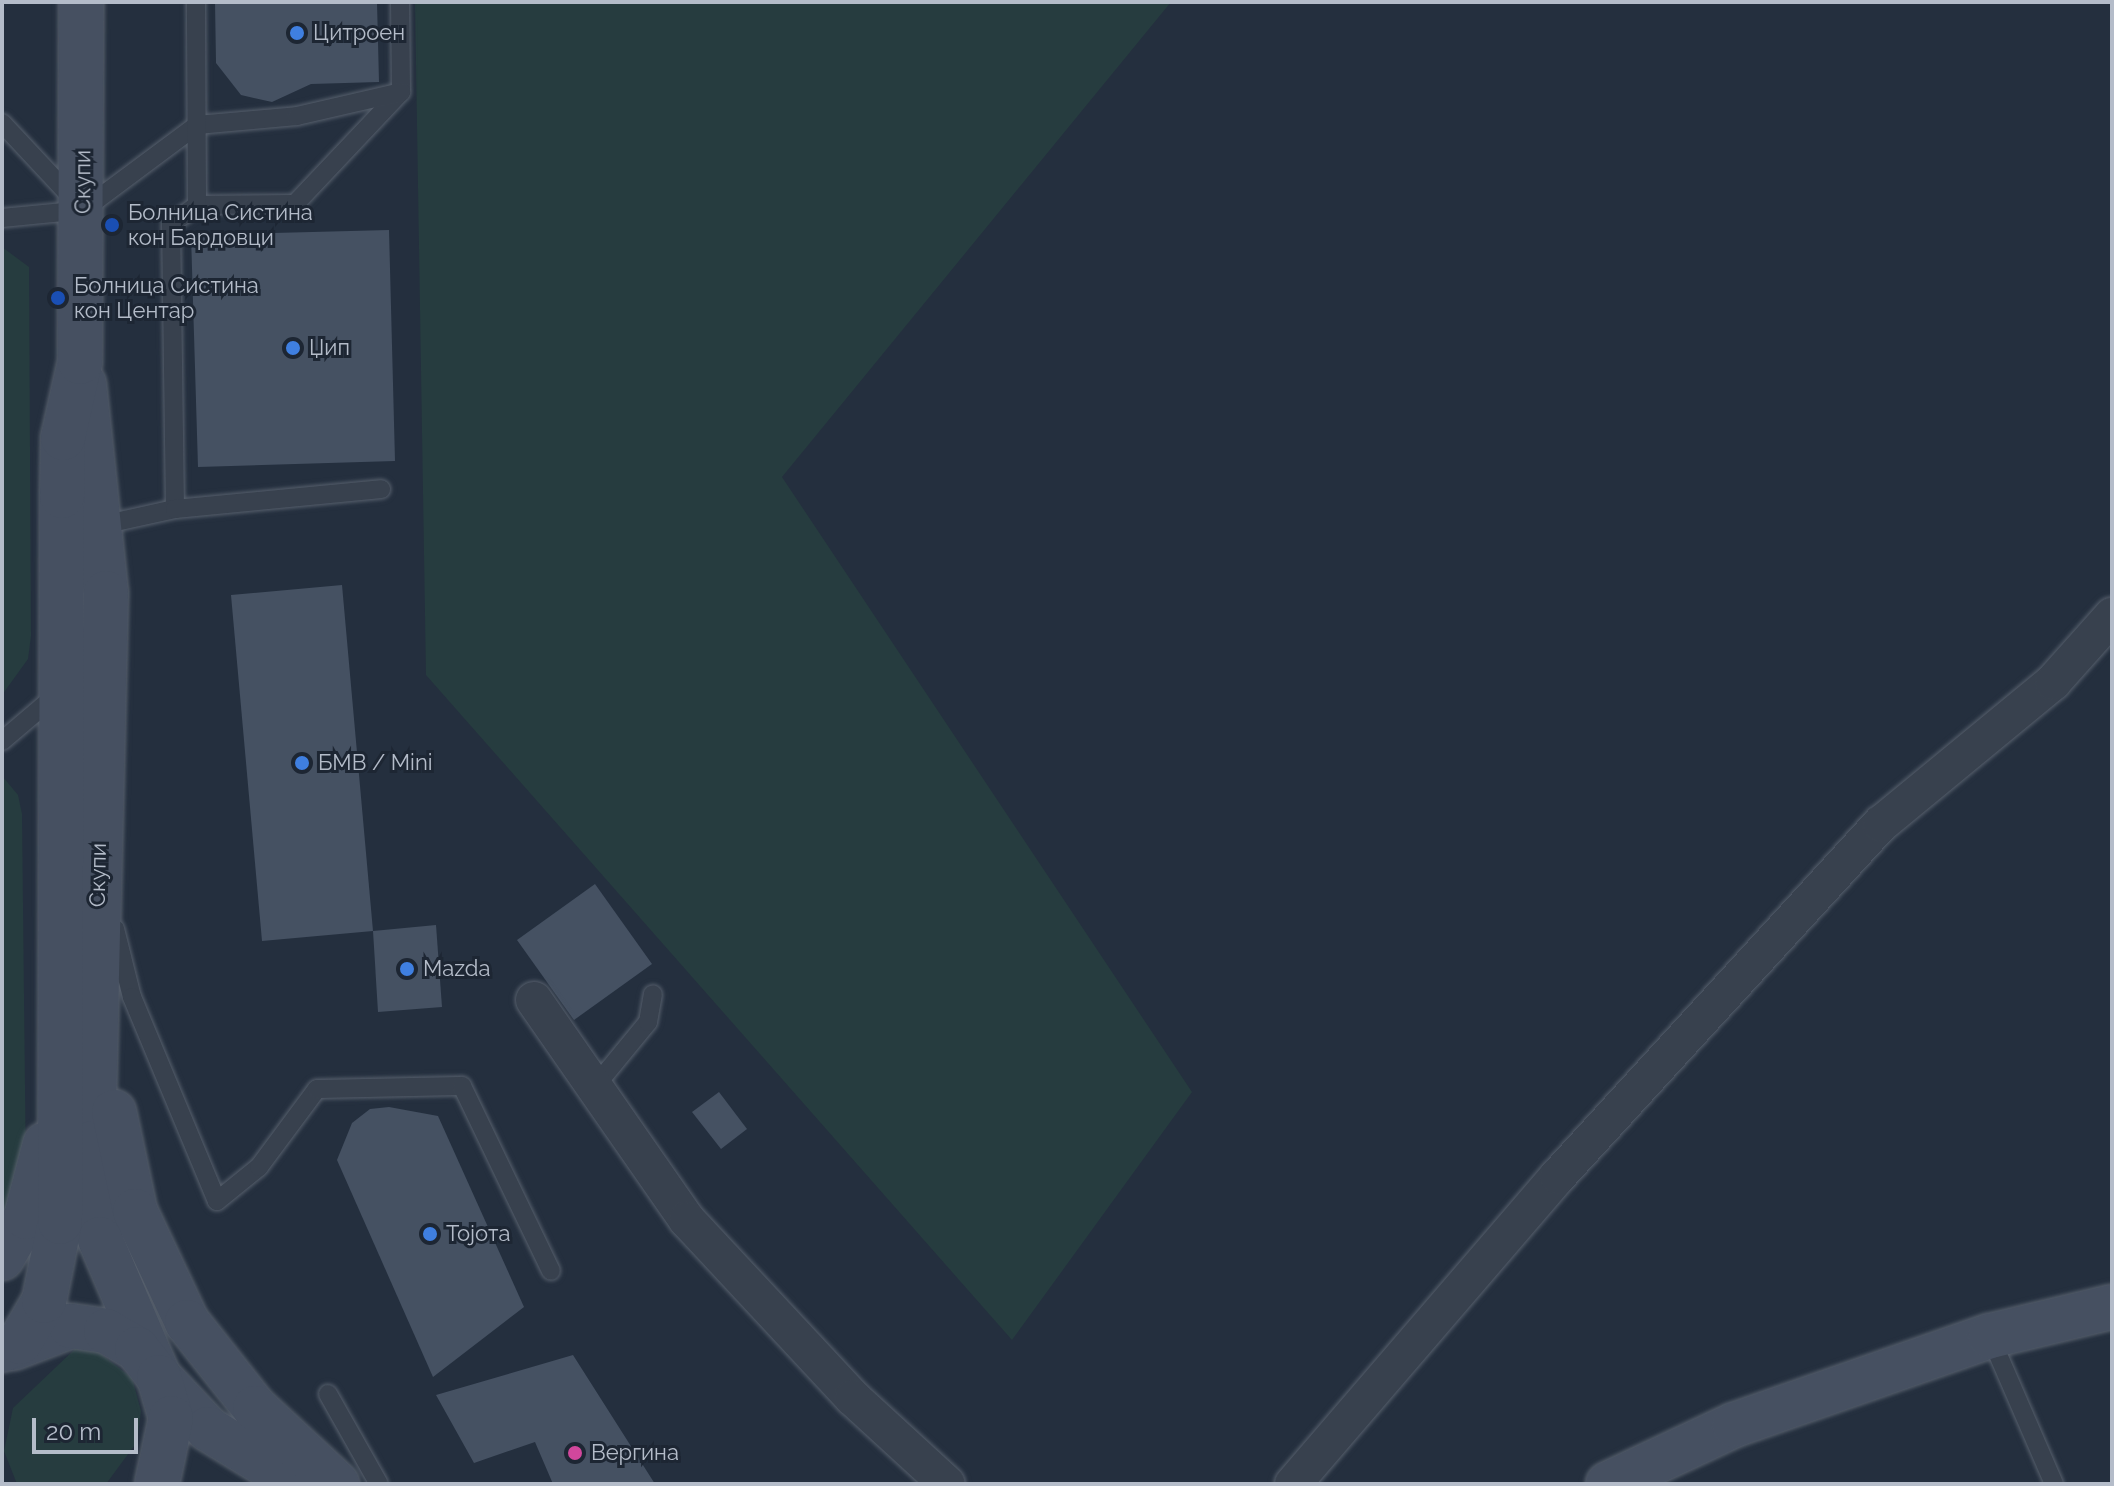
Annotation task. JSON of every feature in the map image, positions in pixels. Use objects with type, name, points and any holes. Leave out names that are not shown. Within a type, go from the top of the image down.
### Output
[{"type":"street","name":"Скупи","points":[[81,2],[83,210],[80,362],[102,525],[96,950],[97,1220],[115,1286],[159,1377]]},
{"type":"street","name":"Скупи","points":[[8,1350],[44,1301],[57,1255],[61,1051],[63,438],[80,362]]},
{"type":"street","points":[[1293,1484],[1558,1176],[1881,824],[2053,682],[2112,616]]},
{"type":"street","points":[[96,950],[113,1109],[147,1243],[209,1355],[337,1484]]},
{"type":"street","points":[[534,1000],[597,1084],[687,1220],[853,1398],[947,1484]]},
{"type":"street","points":[[2,1258],[34,1190],[61,1051]]},
{"type":"street","points":[[1608,1484],[1734,1425],[1990,1336],[2112,1307]]},
{"type":"street","points":[[8,1350],[53,1328],[88,1327],[129,1344],[208,1429],[298,1484]]},
{"type":"street","points":[[157,1484],[171,1436],[159,1377]]},
{"type":"lane","points":[[196,2],[197,205]]},
{"type":"lane","points":[[175,509],[171,224],[197,205],[295,204],[401,92],[400,2]]},
{"type":"lane","points":[[2,218],[83,210],[197,125],[297,116],[401,92]]},
{"type":"lane","points":[[2,123],[83,210]]},
{"type":"lane","points":[[102,525],[175,509],[381,489]]},
{"type":"lane","points":[[2,741],[61,691]]},
{"type":"lane","points":[[98,841],[132,997],[217,1201],[259,1167],[317,1089],[462,1086],[551,1271]]},
{"type":"lane","points":[[597,1084],[648,1022],[653,994]]},
{"type":"lane","points":[[1990,1336],[2054,1484]]},
{"type":"lane","points":[[328,1394],[379,1484]]},
{"type":"green space","points":[[415,2],[1171,2],[782,477],[1192,1092],[1012,1340],[426,675]]},
{"type":"green space","points":[[2,247],[29,267],[31,636],[28,659],[2,695]]},
{"type":"green space","points":[[3,777],[18,795],[22,814],[26,1177],[2,1218]]},
{"type":"green space","points":[[76,1348],[97,1351],[132,1378],[141,1411],[137,1442],[106,1484],[17,1484],[4,1451],[13,1408]]},
{"type":"building","name":"Цитроен","points":[[215,2],[377,2],[379,82],[311,84],[272,102],[241,95],[216,63]]},
{"type":"building","name":"Џип","points":[[389,230],[395,461],[198,467],[191,235]]},
{"type":"building","name":"БМВ / Mini","points":[[342,585],[373,931],[262,941],[231,595]]},
{"type":"building","points":[[595,884],[652,964],[574,1020],[517,940]]},
{"type":"building","name":"Mazda","points":[[436,925],[442,1007],[378,1012],[373,931]]},
{"type":"building","points":[[719,1092],[747,1129],[721,1149],[692,1112]]},
{"type":"building","name":"Тојота","points":[[389,1107],[438,1116],[524,1307],[433,1377],[337,1160],[352,1123],[370,1109]]},
{"type":"building","points":[[573,1355],[655,1484],[553,1484],[535,1442],[474,1463],[436,1395]]},
{"type":"place","name":"Цитроен","points":[[297,33]]},
{"type":"place","name":"Болница Систина кон Бардовци","points":[[112,225]]},
{"type":"place","name":"Болница Систина кон Центар","points":[[58,298]]},
{"type":"place","name":"Џип","points":[[293,348]]},
{"type":"place","name":"БМВ / Mini","points":[[302,763]]},
{"type":"place","name":"Mazda","points":[[407,969]]},
{"type":"place","name":"Тојота","points":[[430,1234]]},
{"type":"place","name":"Вергина","points":[[575,1453]]}]
